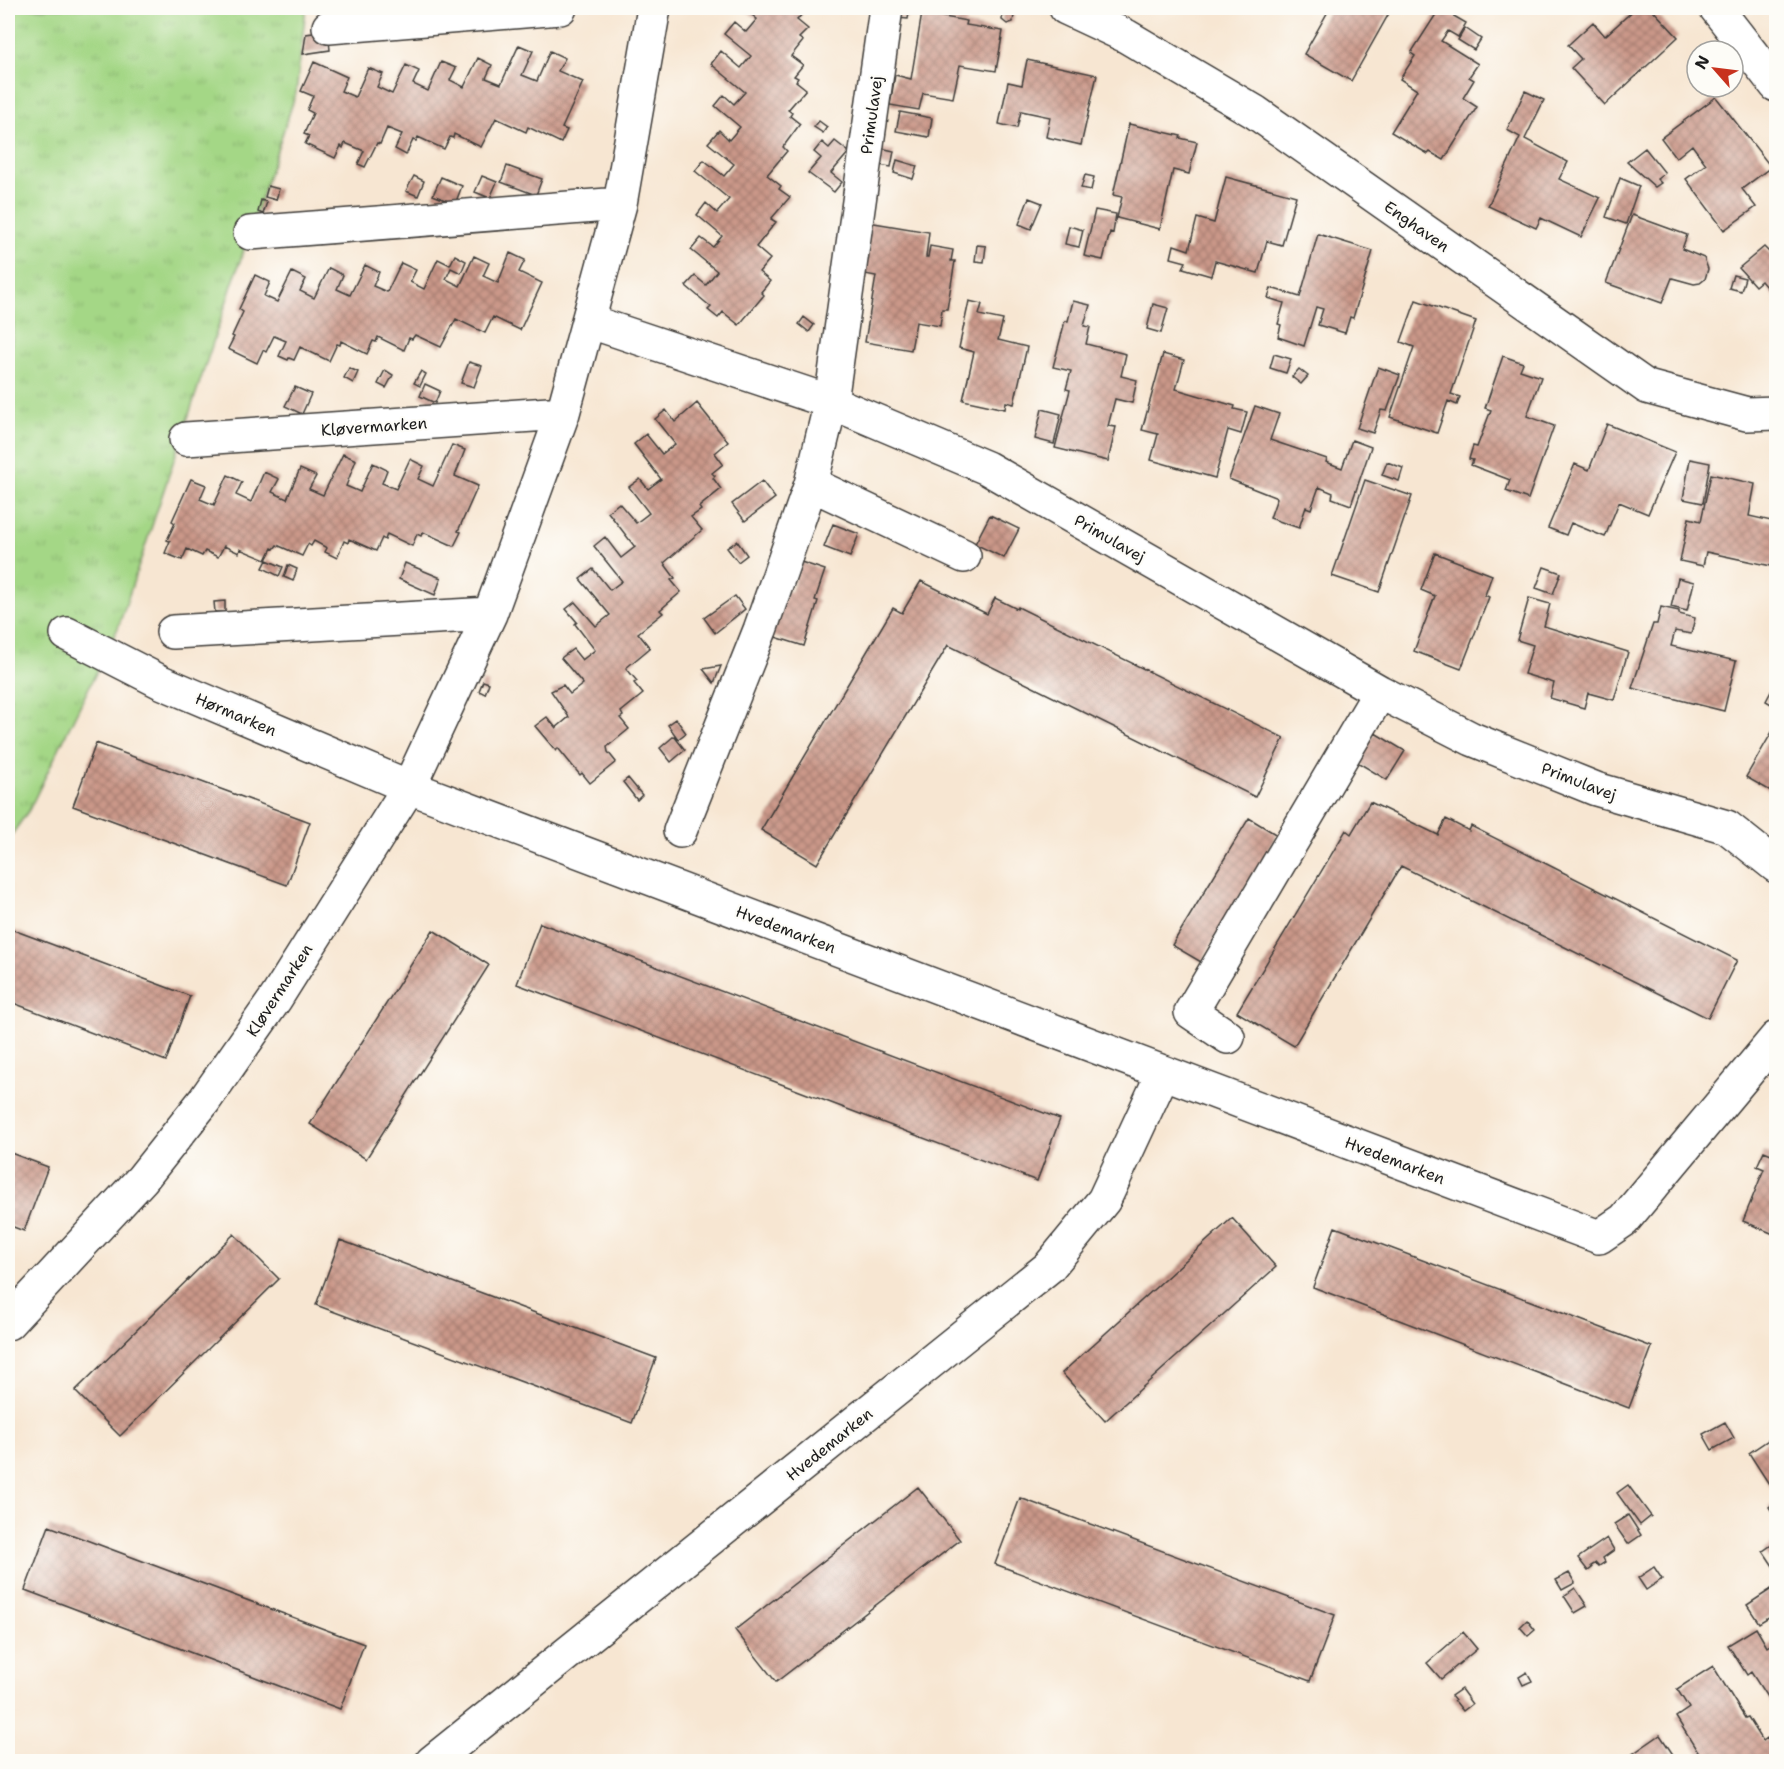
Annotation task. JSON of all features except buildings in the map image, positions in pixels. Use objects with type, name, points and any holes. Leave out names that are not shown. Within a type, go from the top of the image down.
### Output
[{"type":"street","points":[[329,27],[560,8]]},
{"type":"street","name":"Kløvermarken","points":[[8,1323],[142,1179],[204,1101],[276,998],[409,787],[490,614],[562,413],[620,204],[654,8]]},
{"type":"street","name":"Primulavej","points":[[680,831],[760,630],[811,484],[831,402],[886,8]]},
{"type":"street","name":"Enghaven","points":[[1066,8],[1126,36],[1255,112],[1647,387],[1747,414],[1776,413]]},
{"type":"street","points":[[1716,8],[1776,85]]},
{"type":"street","points":[[250,233],[620,204]]},
{"type":"street","name":"Primulavej","points":[[588,321],[831,402],[987,468],[1380,692],[1472,739],[1596,789],[1727,827],[1776,866]]},
{"type":"street","name":"Kløvermarken","points":[[186,439],[562,413]]},
{"type":"street","points":[[811,484],[964,556]]},
{"type":"street","points":[[173,632],[490,614]]},
{"type":"street","name":"Hørmarken","points":[[67,634],[161,682],[409,787]]},
{"type":"street","points":[[1228,1037],[1191,1012],[1380,692]]},
{"type":"street","name":"Hvedemarken","points":[[409,787],[1599,1237],[1624,1220],[1776,1038]]},
{"type":"street","name":"Hvedemarken","points":[[432,1761],[1049,1267],[1104,1200],[1163,1072]]},
{"type":"green space","points":[[8,8],[306,8],[296,93],[118,628],[29,810],[8,840],[8,358],[13,312],[8,297]]}]
